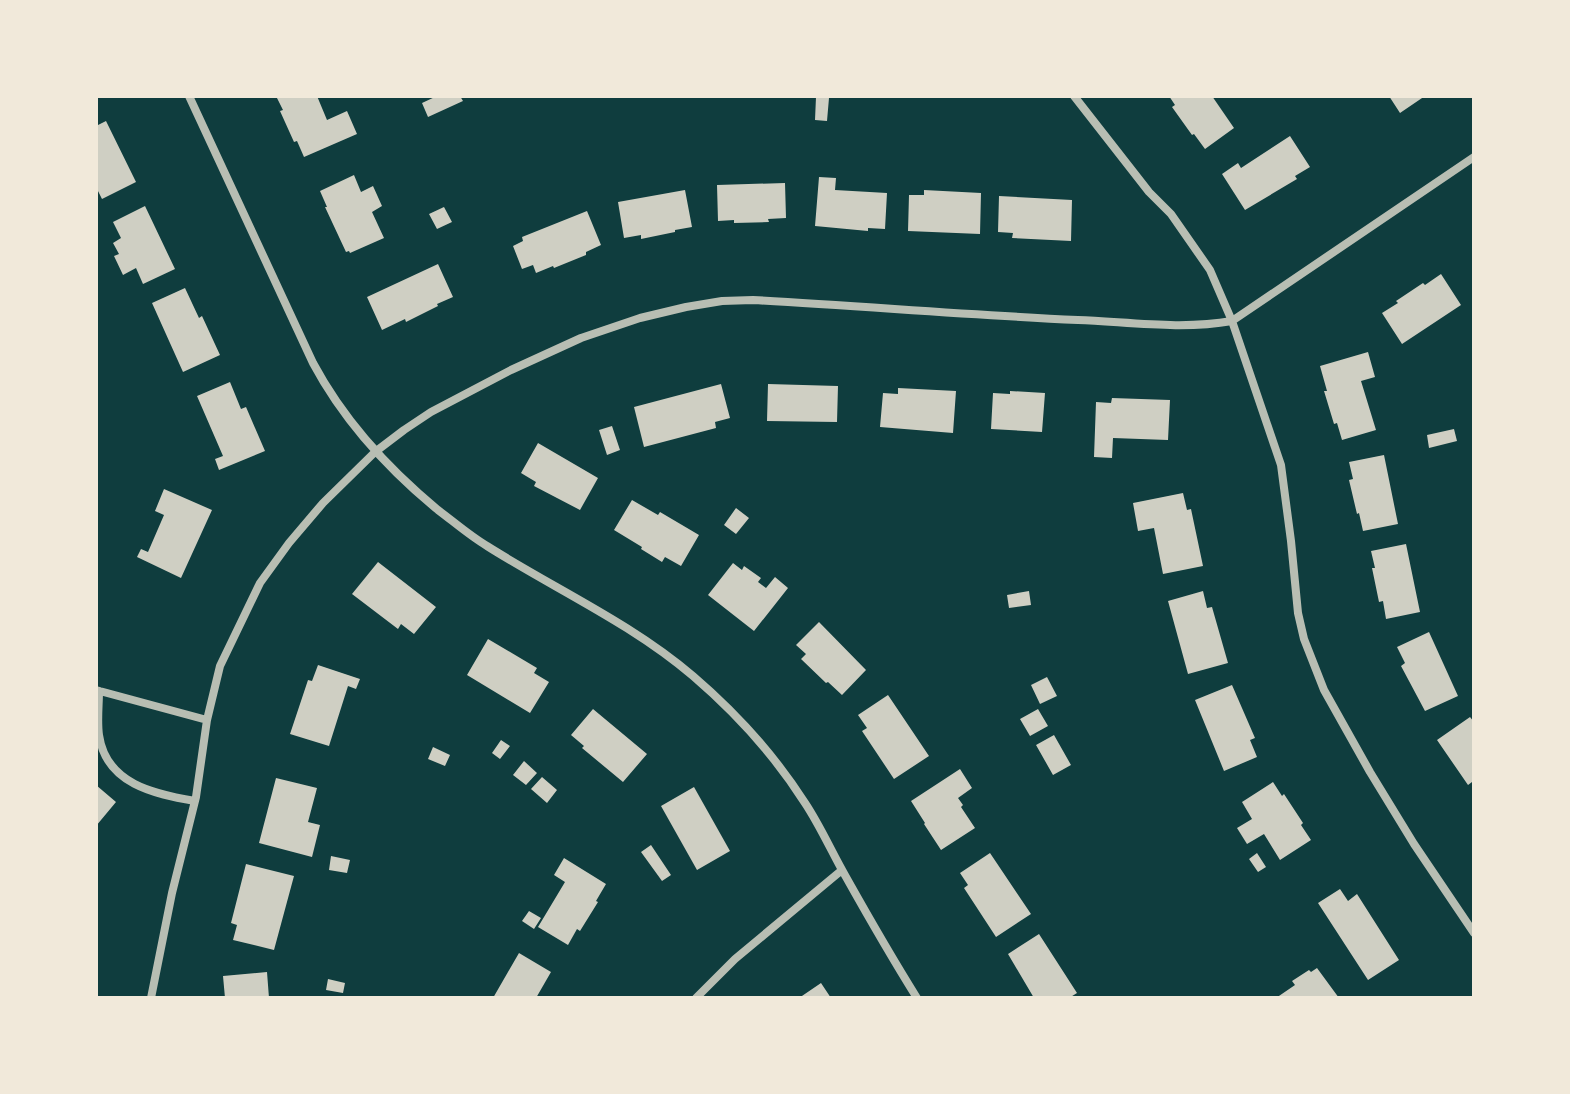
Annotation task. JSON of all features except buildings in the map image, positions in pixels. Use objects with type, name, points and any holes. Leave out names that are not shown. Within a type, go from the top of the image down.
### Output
[{"type":"street","points":[[189,96],[320,376],[375,452],[416,492],[486,546],[621,626],[692,675],[755,736],[804,802],[917,998]]},
{"type":"street","points":[[1074,96],[1149,192],[1171,214],[1210,270],[1232,321],[1281,465],[1298,613],[1304,639],[1324,690],[1414,844],[1474,933]]},
{"type":"street","points":[[151,998],[195,801],[207,720],[220,666],[260,583],[289,543],[323,503],[375,452],[431,412],[581,338],[640,318],[722,301],[753,300],[946,314],[1207,326],[1232,321],[1474,157]]},
{"type":"street","points":[[195,801],[143,789],[116,771],[102,749],[98,690],[207,720]]},
{"type":"street","points":[[696,998],[735,959],[842,870]]}]
